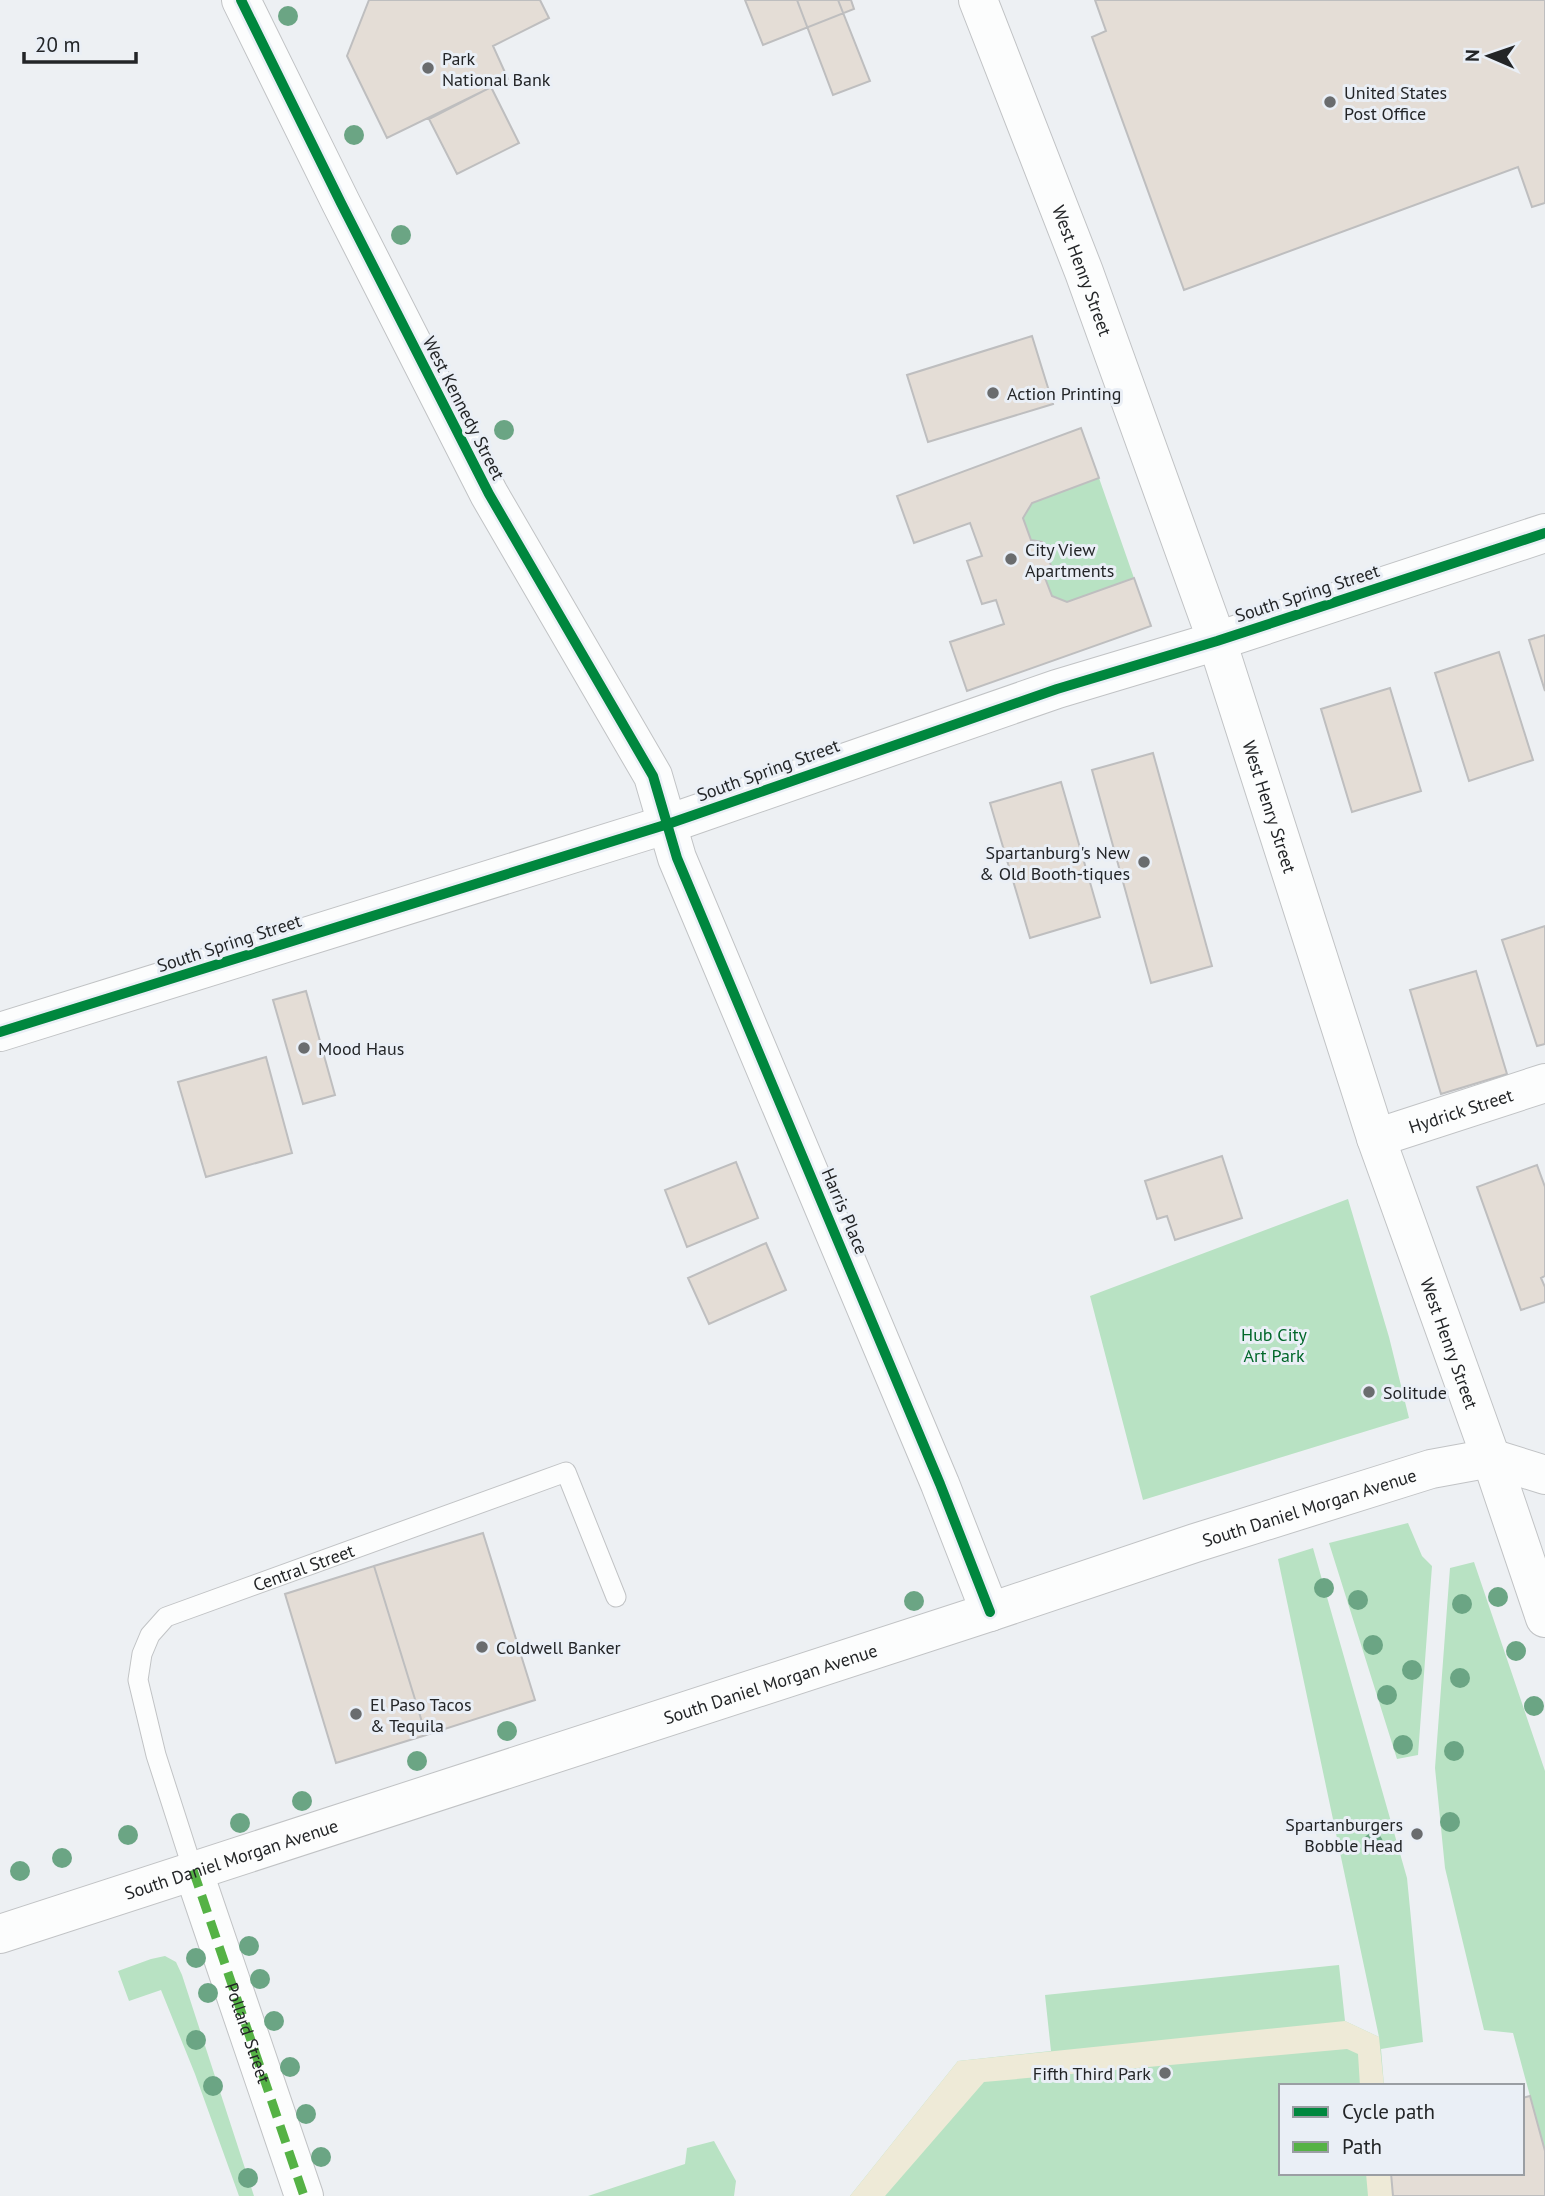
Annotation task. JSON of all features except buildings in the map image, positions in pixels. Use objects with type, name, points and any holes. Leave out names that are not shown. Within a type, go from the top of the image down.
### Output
[{"type":"street","name":"West Kennedy Street","points":[[241,0],[489,494],[653,776],[668,824]]},
{"type":"street","name":"West Henry Street","points":[[978,0],[1084,271],[1217,641],[1376,1138],[1491,1458],[1545,1618]]},
{"type":"street","name":"South Spring Street","points":[[0,1032],[668,824],[1057,689],[1217,641],[1545,533]]},
{"type":"street","name":"Harris Place","points":[[668,824],[677,858],[940,1484],[990,1612]]},
{"type":"street","name":"Hydrick Street","points":[[1376,1138],[1545,1083]]},
{"type":"street","name":"South Daniel Morgan Avenue","points":[[0,1934],[990,1612],[1195,1542],[1431,1469],[1491,1458],[1545,1475]]},
{"type":"street","name":"Pollard Street","points":[[194,1870],[304,2196]]},
{"type":"lane","name":"Central Street","points":[[194,1870],[156,1755],[138,1680],[142,1654],[150,1636],[166,1617],[566,1472],[616,1597]]},
{"type":"green space","points":[[1099,478],[1134,578],[1067,602],[1052,596],[1045,578],[1052,568],[1042,542],[1031,540],[1023,518],[1032,503]]},
{"type":"green space","name":"Hub City Art Park","points":[[1348,1199],[1389,1337],[1409,1418],[1143,1500],[1090,1296]]},
{"type":"green space","points":[[1408,1523],[1422,1556],[1432,1566],[1418,1755],[1397,1759],[1329,1543]]},
{"type":"green space","points":[[1313,1548],[1407,1878],[1423,2042],[1381,2049],[1384,2084],[1279,2084],[1279,2175],[1524,2175],[1530,2096],[1513,2033],[1484,2030],[1445,1868],[1435,1768],[1450,1568],[1474,1562],[1545,1771],[1545,2196],[850,2196],[958,2061],[1051,2051],[1045,1995],[1339,1965],[1345,2021],[1379,2037],[1278,1559]]},
{"type":"green space","points":[[165,1956],[176,1962],[182,1975],[254,2196],[239,2196],[161,1990],[129,2001],[118,1971]]},
{"type":"green space","points":[[714,2141],[736,2181],[734,2196],[588,2196],[685,2164],[687,2148]]},
{"type":"sand","points":[[1345,2021],[1379,2037],[1384,2084],[1360,2084],[1358,2054],[1347,2049],[984,2082],[885,2196],[850,2196],[958,2061]]},
{"type":"sand","points":[[1366,2175],[1391,2175],[1393,2196],[1368,2196]]},
{"type":"marked path","points":[[193,1870],[304,2196]]},
{"type":"cycle path","points":[[241,0],[489,494],[653,776],[677,858],[940,1484],[990,1612]]},
{"type":"cycle path","points":[[0,1032],[668,824],[1057,689],[1217,641],[1545,533]]},
{"type":"place","name":"Park National Bank","points":[[428,68]]},
{"type":"place","name":"United States Post Office","points":[[1330,102]]},
{"type":"place","name":"Action Printing","points":[[993,393]]},
{"type":"place","name":"City View Apartments","points":[[1011,559]]},
{"type":"place","name":"Spartanburg's New & Old Booth-tiques","points":[[1144,862]]},
{"type":"place","name":"Mood Haus","points":[[304,1048]]},
{"type":"place","name":"Solitude","points":[[1369,1392]]},
{"type":"place","name":"Coldwell Banker","points":[[482,1647]]},
{"type":"place","name":"El Paso Tacos & Tequila","points":[[356,1714]]},
{"type":"place","name":"Spartanburgers Bobble Head","points":[[1417,1834]]},
{"type":"place","name":"Fifth Third Park","points":[[1165,2073]]}]
